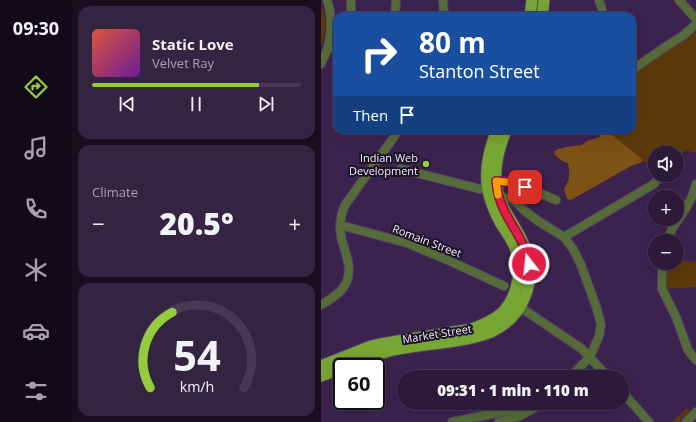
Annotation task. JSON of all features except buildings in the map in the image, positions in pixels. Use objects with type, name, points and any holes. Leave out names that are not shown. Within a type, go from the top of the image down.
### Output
[{"type":"main road","points":[[530,12],[532,0]]},
{"type":"main road","points":[[542,12],[544,0]]},
{"type":"main road","name":"Market Street","points":[[366,358],[382,352],[483,336],[503,325],[521,307],[527,291],[529,264],[522,241],[504,211],[487,173],[490,147],[495,134]]},
{"type":"main road","name":"Market Street","points":[[321,366],[380,344],[472,329],[487,323],[502,312],[511,300],[519,276],[518,258],[514,244],[495,211],[492,185],[497,157],[505,134]]},
{"type":"main road","name":"Market Street","points":[[321,376],[333,371]]},
{"type":"street","points":[[321,64],[328,47],[331,21],[327,0]]},
{"type":"street","points":[[351,0],[351,12]]},
{"type":"street","points":[[395,0],[395,12]]},
{"type":"street","points":[[443,0],[444,12]]},
{"type":"street","points":[[599,0],[602,12]]},
{"type":"street","points":[[679,0],[696,19]]},
{"type":"street","points":[[636,67],[662,48],[684,35],[696,24]]},
{"type":"street","points":[[328,47],[333,48]]},
{"type":"street","points":[[321,305],[333,297],[344,287],[347,282],[349,264],[342,241],[340,225],[345,205],[396,134]]},
{"type":"street","points":[[401,169],[480,189],[509,182],[556,200]]},
{"type":"street","points":[[564,237],[656,182]]},
{"type":"street","points":[[670,234],[692,197],[696,184]]},
{"type":"street","points":[[498,196],[512,199],[538,222],[564,237],[581,265],[597,309],[601,325],[599,336],[589,356],[576,370]]},
{"type":"street","name":"Romain Street","points":[[340,225],[407,243],[453,262],[504,286]]},
{"type":"street","points":[[661,270],[662,288],[676,317],[688,350],[696,360]]},
{"type":"street","points":[[521,307],[582,349],[602,370]]},
{"type":"street","points":[[629,400],[649,422]]},
{"type":"street","points":[[452,422],[512,410]]},
{"type":"street","points":[[499,422],[520,416],[531,410]]},
{"type":"street","points":[[686,422],[696,412]]},
{"type":"shaded area","points":[[321,5],[325,16],[325,26],[321,47]]},
{"type":"shaded area","points":[[696,32],[696,153],[685,150],[684,151],[684,146],[648,146],[648,162],[645,163],[611,134],[636,134],[636,73],[663,53],[685,41]]},
{"type":"shaded area","points":[[601,134],[611,134],[643,160],[571,200],[567,199],[564,189],[569,177],[568,163],[562,161],[554,154],[556,150],[565,147],[582,145],[587,141],[600,137]]},
{"type":"shaded area","points":[[684,261],[696,262],[696,287],[662,289],[662,270],[684,270]]},
{"type":"shaded area","points":[[687,408],[690,411],[678,422],[672,422]]},
{"type":"slow traffic","points":[[498,195],[496,181],[506,182]]},
{"type":"place","name":"Indian Web Development","points":[[426,164]]},
{"type":"route","points":[[525,187],[509,182],[496,181],[498,196],[501,204],[522,241],[529,264]]}]
